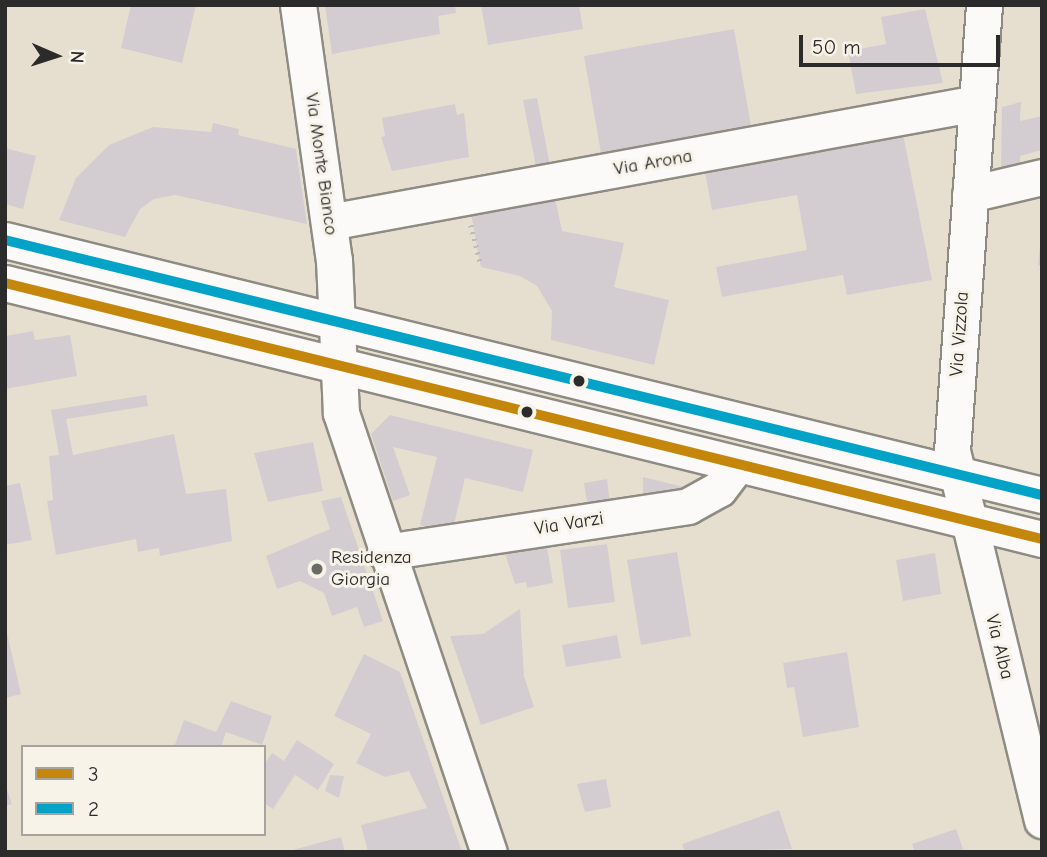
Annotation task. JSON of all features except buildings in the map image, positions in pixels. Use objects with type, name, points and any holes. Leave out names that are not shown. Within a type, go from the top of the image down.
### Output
[{"type":"street","name":"Via Monte Bianco","points":[[298,5],[329,222],[339,323]]},
{"type":"street","name":"Via Vizzola","points":[[956,474],[952,443],[984,5]]},
{"type":"street","name":"Via Arona","points":[[329,222],[977,103]]},
{"type":"street","points":[[970,194],[1042,177]]},
{"type":"street","points":[[5,240],[1042,495]]},
{"type":"street","points":[[5,283],[1042,539]]},
{"type":"street","points":[[339,323],[344,429],[489,852]]},
{"type":"street","name":"Via Varzi","points":[[385,552],[688,506],[719,489],[737,465]]},
{"type":"street","name":"Via Alba","points":[[956,474],[1042,820]]},
{"type":"path","points":[[468,211],[481,265]]},
{"type":"transit line","name":"2","points":[[5,240],[1042,495]]},
{"type":"transit line","name":"3","points":[[5,283],[1042,539]]},
{"type":"place","name":"Residenza Giorgia","points":[[317,569]]}]
